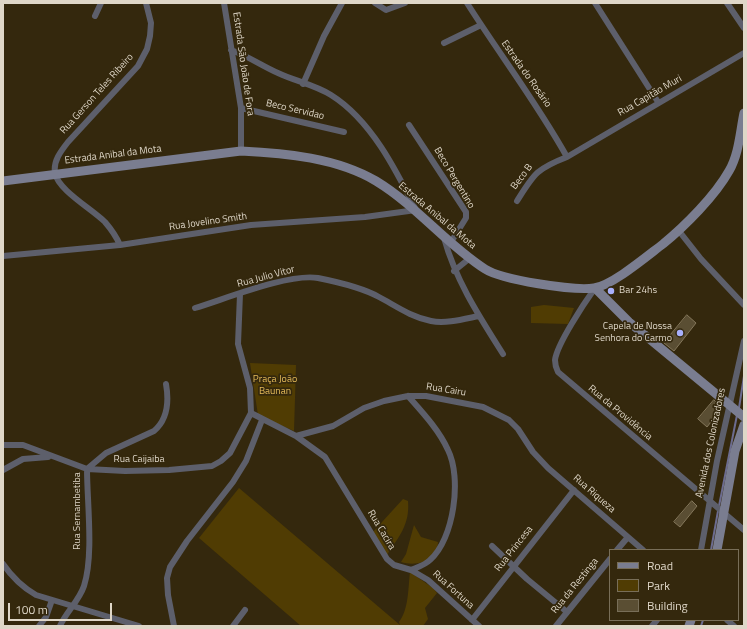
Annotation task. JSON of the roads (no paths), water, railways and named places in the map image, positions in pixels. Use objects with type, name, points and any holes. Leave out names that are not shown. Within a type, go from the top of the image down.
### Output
[{"type":"street","points":[[94,16],[101,3]]},
{"type":"street","name":"Rua Gerson Teles Ribeiro","points":[[55,174],[55,165],[60,152],[138,66],[147,49],[150,36],[151,23],[146,3]]},
{"type":"street","name":"Estrada São João de Fora","points":[[224,3],[241,108],[241,151]]},
{"type":"street","points":[[303,84],[324,36],[342,3]]},
{"type":"street","points":[[375,3],[386,10],[405,3]]},
{"type":"street","name":"Estrada do Rosário","points":[[467,3],[537,106],[566,157]]},
{"type":"street","points":[[595,3],[658,102]]},
{"type":"street","points":[[727,3],[744,28]]},
{"type":"street","points":[[444,43],[481,25]]},
{"type":"street","points":[[231,50],[243,54],[278,74],[330,95],[349,110],[390,160],[416,210]]},
{"type":"street","name":"Rua Capitão Muri","points":[[566,157],[744,53]]},
{"type":"street","name":"Beco Servidao","points":[[241,108],[344,132]]},
{"type":"street","points":[[717,549],[723,512],[743,417],[629,322],[595,288],[617,277],[679,231],[709,198],[729,171],[735,158],[744,113]]},
{"type":"street","name":"Beco Pergentino","points":[[409,125],[466,212],[466,218],[451,242]]},
{"type":"street","name":"Estrada Anibal da Mota","points":[[3,181],[241,151],[288,154],[335,165],[376,181],[416,210],[451,242],[487,271],[532,282],[595,288]]},
{"type":"street","name":"Beco B","points":[[517,201],[537,171],[544,166],[566,157]]},
{"type":"street","points":[[55,174],[73,196],[104,221],[120,245]]},
{"type":"street","name":"Rua Jovelino Smith","points":[[3,256],[120,245],[251,225],[366,217],[416,210]]},
{"type":"street","points":[[679,231],[701,259],[744,305]]},
{"type":"street","points":[[444,235],[454,271],[479,316],[503,354]]},
{"type":"street","points":[[454,271],[470,258]]},
{"type":"street","name":"Rua Julio Vitor","points":[[195,308],[300,278],[318,278],[358,287],[378,296],[409,314],[431,321],[444,322],[479,316]]},
{"type":"street","name":"Rua da Providência","points":[[595,288],[578,313],[558,350],[555,358],[558,372],[744,530]]},
{"type":"street","points":[[240,294],[238,344],[250,388],[250,413]]},
{"type":"street","name":"Avenida dos Colonizadores","points":[[701,549],[711,502],[717,461],[732,407],[744,340]]},
{"type":"street","name":"Rua Sernambetiba","points":[[60,626],[65,616],[73,607],[84,585],[87,573],[89,538],[87,469],[106,453],[154,431],[158,427],[167,407],[166,384]]},
{"type":"street","points":[[408,396],[438,433],[449,451],[455,472],[454,503],[443,542],[430,561],[412,570]]},
{"type":"street","name":"Rua Cairu","points":[[296,436],[333,426],[364,408],[384,401],[408,396],[426,396],[483,407],[498,414],[509,420],[533,452]]},
{"type":"street","name":"Rua Cacira","points":[[250,413],[296,436],[318,450],[332,467],[374,540],[387,559],[394,564],[412,570]]},
{"type":"street","name":"Rua Caijaiba","points":[[3,445],[23,445],[87,469],[132,471],[169,470],[212,466],[230,453],[250,413]]},
{"type":"street","points":[[174,626],[168,595],[167,578],[170,567],[186,541],[233,482],[246,461],[262,420]]},
{"type":"street","name":"Rua Riqueza","points":[[533,452],[548,468],[642,549]]},
{"type":"street","points":[[3,470],[23,459],[52,457]]},
{"type":"street","name":"Rua Princesa","points":[[472,620],[574,490]]},
{"type":"street","points":[[618,549],[628,537]]},
{"type":"street","points":[[492,546],[567,612]]},
{"type":"street","name":"Rua da Restinga","points":[[556,626],[609,560]]},
{"type":"street","points":[[3,564],[11,576],[24,588],[36,595],[139,626]]},
{"type":"street","name":"Rua Fortuna","points":[[412,570],[428,580],[479,626]]},
{"type":"street","points":[[39,626],[46,617],[52,600]]},
{"type":"street","points":[[236,625],[245,610]]},
{"type":"waterway","points":[[739,408],[744,376]]},
{"type":"waterway","points":[[719,506],[737,415]]},
{"type":"waterway","points":[[711,549],[718,511]]},
{"type":"waterway","points":[[701,626],[703,621]]},
{"type":"place","name":"Bar 24hs","points":[[611,291]]},
{"type":"place","name":"Capela de Nossa Senhora do Carmo","points":[[680,333]]},
{"type":"park label","name":"Praça João Baunan","points":[[275,386]]}]
